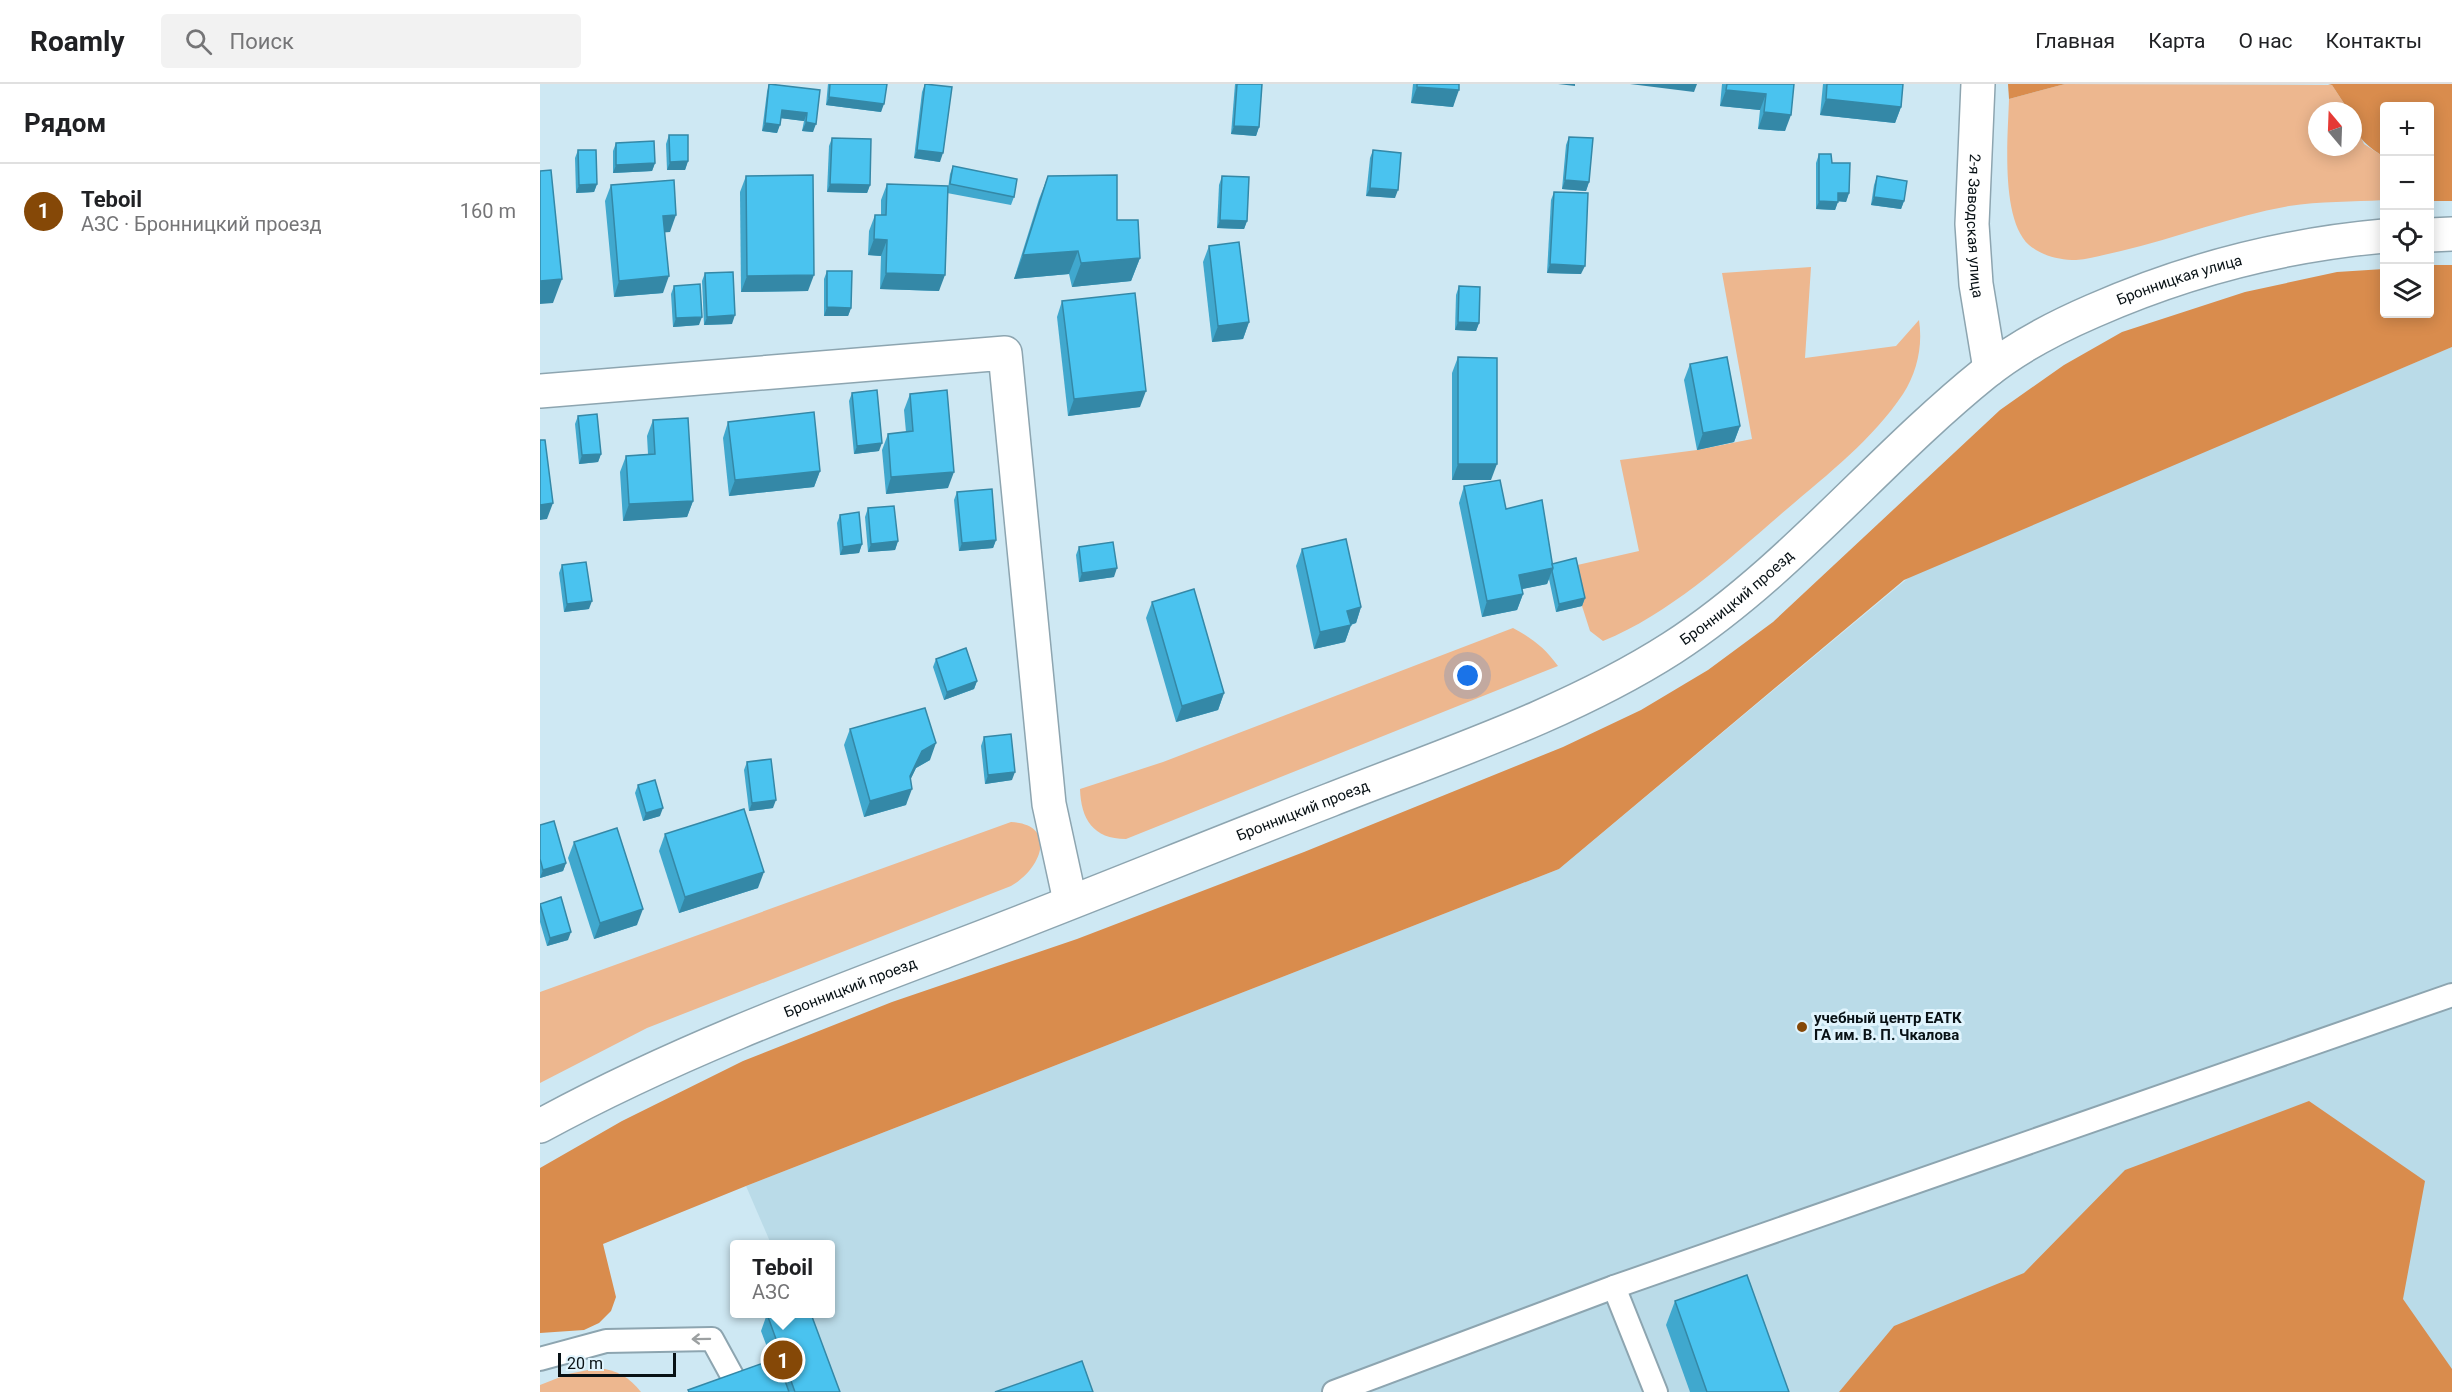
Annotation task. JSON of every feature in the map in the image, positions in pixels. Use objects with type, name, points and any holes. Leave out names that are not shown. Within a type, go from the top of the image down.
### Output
[{"type":"main road","name":"2-я Заводская улица","points":[[1978,84],[1972,224],[1976,284],[1990,369]]},
{"type":"main road","points":[[2434,235],[2452,234]]},
{"type":"main road","name":"Бронницкая улица","points":[[1990,369],[2056,327],[2122,298],[2200,271],[2298,246],[2380,237]]},
{"type":"main road","points":[[540,391],[1005,353],[1049,804],[1070,901]]},
{"type":"main road","name":"Бронницкий проезд","points":[[540,1126],[592,1097],[716,1040],[1467,746],[1622,678],[1675,646],[1736,600],[1780,562],[1943,409],[1990,369]]},
{"type":"lane","points":[[1334,1392],[1614,1287],[2452,995]]},
{"type":"lane","points":[[1614,1287],[1656,1392]]},
{"type":"lane","points":[[540,1359],[606,1341],[712,1339],[735,1381]]},
{"type":"shaded area","points":[[2008,84],[2065,84],[2009,99]]},
{"type":"shaded area","points":[[2065,84],[2332,85],[2343,102],[2308,102],[2308,156],[2362,156],[2362,140],[2364,144],[2380,154],[2380,200],[2289,206],[2246,215],[2142,246],[2087,259],[2051,257],[2029,245],[2020,232],[2014,216],[2010,197],[2007,154],[2009,99]]},
{"type":"shaded area","points":[[2328,84],[2452,84],[2452,201],[2434,201],[2434,102],[2380,102],[2380,154],[2362,139],[2362,102],[2343,102],[2332,85]]},
{"type":"shaded area","points":[[2434,265],[2452,265],[2452,347],[1904,580],[1559,869],[603,1244],[616,1297],[611,1311],[599,1323],[584,1330],[540,1333],[540,1168],[622,1121],[743,1061],[892,1002],[1077,939],[1304,852],[1563,747],[1641,710],[1708,670],[1773,622],[2000,410],[2064,365],[2122,332],[2245,292],[2337,272],[2380,269],[2380,318],[2434,318]]},
{"type":"shaded area","points":[[1811,267],[1805,358],[1896,346],[1919,320],[1919,349],[1908,386],[1864,441],[1722,564],[1677,600],[1603,641],[1590,631],[1573,566],[1639,551],[1620,460],[1697,450],[1752,439],[1722,273]]},
{"type":"shaded area","name":"учебный центр ЕАТК ГА им. В. П. Чкалова","points":[[2452,347],[2452,1392],[829,1392],[801,1318],[835,1318],[835,1240],[769,1240],[746,1186],[1559,869],[1913,574]]},
{"type":"shaded area","points":[[1513,628],[1538,644],[1558,666],[1126,839],[1115,838],[1097,831],[1086,818],[1080,789],[1163,762]]},
{"type":"shaded area","points":[[1011,822],[1026,825],[1035,830],[1040,839],[1040,848],[1031,869],[1011,886],[647,1028],[540,1083],[540,992]]},
{"type":"shaded area","points":[[2309,1101],[2425,1181],[2403,1299],[2452,1369],[2452,1392],[1839,1392],[1894,1326],[2024,1273],[2125,1170]]},
{"type":"shaded area","points":[[598,1368],[622,1375],[641,1392],[540,1392],[540,1385],[568,1374]]},
{"type":"building","points":[[769,84],[820,90],[816,124],[806,122],[807,113],[782,110],[780,125],[765,123]]},
{"type":"building","points":[[830,84],[887,84],[884,104],[829,97]]},
{"type":"building","points":[[925,84],[952,87],[943,153],[917,150]]},
{"type":"building","points":[[1237,84],[1262,84],[1259,127],[1234,126]]},
{"type":"building","points":[[1417,84],[1459,84],[1459,90],[1417,87]]},
{"type":"building","points":[[1727,84],[1794,84],[1791,115],[1764,112],[1766,94],[1726,90]]},
{"type":"building","points":[[1827,84],[1903,84],[1901,107],[1826,99]]},
{"type":"building","points":[[669,135],[688,135],[688,161],[670,162]]},
{"type":"building","points":[[1569,137],[1593,138],[1589,182],[1565,180]]},
{"type":"building","points":[[832,138],[871,139],[870,185],[830,184]]},
{"type":"building","points":[[654,141],[655,163],[616,165],[616,143]]},
{"type":"building","points":[[578,150],[596,150],[597,184],[579,185]]},
{"type":"building","points":[[1373,150],[1401,153],[1398,190],[1370,188]]},
{"type":"building","points":[[1819,154],[1831,154],[1832,163],[1850,163],[1849,193],[1838,193],[1838,202],[1819,201]]},
{"type":"building","points":[[953,166],[1017,179],[1014,197],[950,184]]},
{"type":"building","points":[[551,170],[562,279],[540,281],[540,171]]},
{"type":"building","points":[[813,175],[814,275],[747,276],[746,176]]},
{"type":"building","points":[[1117,175],[1117,220],[1138,220],[1140,258],[1081,263],[1078,251],[1023,255],[1048,176]]},
{"type":"building","points":[[1222,176],[1249,177],[1247,221],[1220,220]]},
{"type":"building","points":[[1877,176],[1907,181],[1904,201],[1874,197]]},
{"type":"building","points":[[674,180],[676,215],[663,216],[669,276],[619,281],[611,185]]},
{"type":"building","points":[[887,184],[948,186],[945,275],[886,273],[887,240],[874,239],[875,215],[886,215]]},
{"type":"building","points":[[1554,192],[1588,193],[1585,266],[1550,264]]},
{"type":"building","points":[[1239,242],[1249,322],[1218,326],[1209,246]]},
{"type":"building","points":[[827,271],[852,271],[851,308],[827,307]]},
{"type":"building","points":[[733,272],[735,315],[707,317],[705,273]]},
{"type":"building","points":[[700,284],[702,317],[676,318],[674,286]]},
{"type":"building","points":[[1459,286],[1480,287],[1479,323],[1458,322]]},
{"type":"building","points":[[1135,293],[1146,391],[1074,399],[1062,301]]},
{"type":"building","points":[[1458,357],[1497,358],[1497,464],[1458,464]]},
{"type":"building","points":[[1727,357],[1740,426],[1703,433],[1690,364]]},
{"type":"building","points":[[877,390],[882,443],[857,446],[852,393]]},
{"type":"building","points":[[947,390],[954,472],[891,477],[888,434],[913,431],[910,394]]},
{"type":"building","points":[[814,412],[820,471],[735,480],[728,422]]},
{"type":"building","points":[[597,414],[601,454],[582,455],[578,416]]},
{"type":"building","points":[[688,418],[693,501],[629,504],[626,456],[655,454],[653,420]]},
{"type":"building","points":[[540,440],[545,440],[553,503],[540,505]]},
{"type":"building","points":[[1500,480],[1506,509],[1542,500],[1553,568],[1519,575],[1523,594],[1487,601],[1464,486]]},
{"type":"building","points":[[992,489],[996,540],[962,543],[957,492]]},
{"type":"building","points":[[894,506],[898,541],[871,544],[868,508]]},
{"type":"building","points":[[859,512],[862,544],[843,547],[840,515]]},
{"type":"building","points":[[1346,539],[1361,607],[1347,611],[1351,625],[1320,632],[1302,549]]},
{"type":"building","points":[[1113,542],[1117,568],[1082,573],[1079,547]]},
{"type":"building","points":[[1576,558],[1585,598],[1559,604],[1552,564]]},
{"type":"building","points":[[586,562],[592,601],[567,604],[562,565]]},
{"type":"building","points":[[1194,589],[1224,693],[1182,706],[1152,602]]},
{"type":"building","points":[[966,648],[977,681],[947,692],[936,659]]},
{"type":"building","points":[[925,708],[936,743],[922,751],[910,776],[912,789],[870,801],[850,729]]},
{"type":"building","points":[[1011,734],[1015,772],[988,775],[984,737]]},
{"type":"building","points":[[771,759],[776,800],[752,803],[747,762]]},
{"type":"building","points":[[655,780],[663,808],[646,813],[638,785]]},
{"type":"building","points":[[744,809],[764,872],[685,897],[665,834]]},
{"type":"building","points":[[554,821],[566,863],[543,870],[540,859],[540,825]]},
{"type":"building","points":[[617,828],[643,909],[600,923],[574,842]]},
{"type":"building","points":[[561,897],[571,932],[550,938],[540,904]]},
{"type":"building","points":[[1747,1275],[1789,1392],[1707,1392],[1675,1301]]},
{"type":"building","points":[[768,1318],[812,1318],[840,1392],[795,1392]]},
{"type":"building","points":[[777,1358],[789,1392],[689,1392],[688,1390]]},
{"type":"building","points":[[1082,1361],[1093,1392],[995,1392]]},
{"type":"place","name":"учебный центр ЕАТК ГА им. В. П. Чкалова","points":[[1802,1027]]},
{"type":"place","name":"Teboil","points":[[783,1360]]}]
